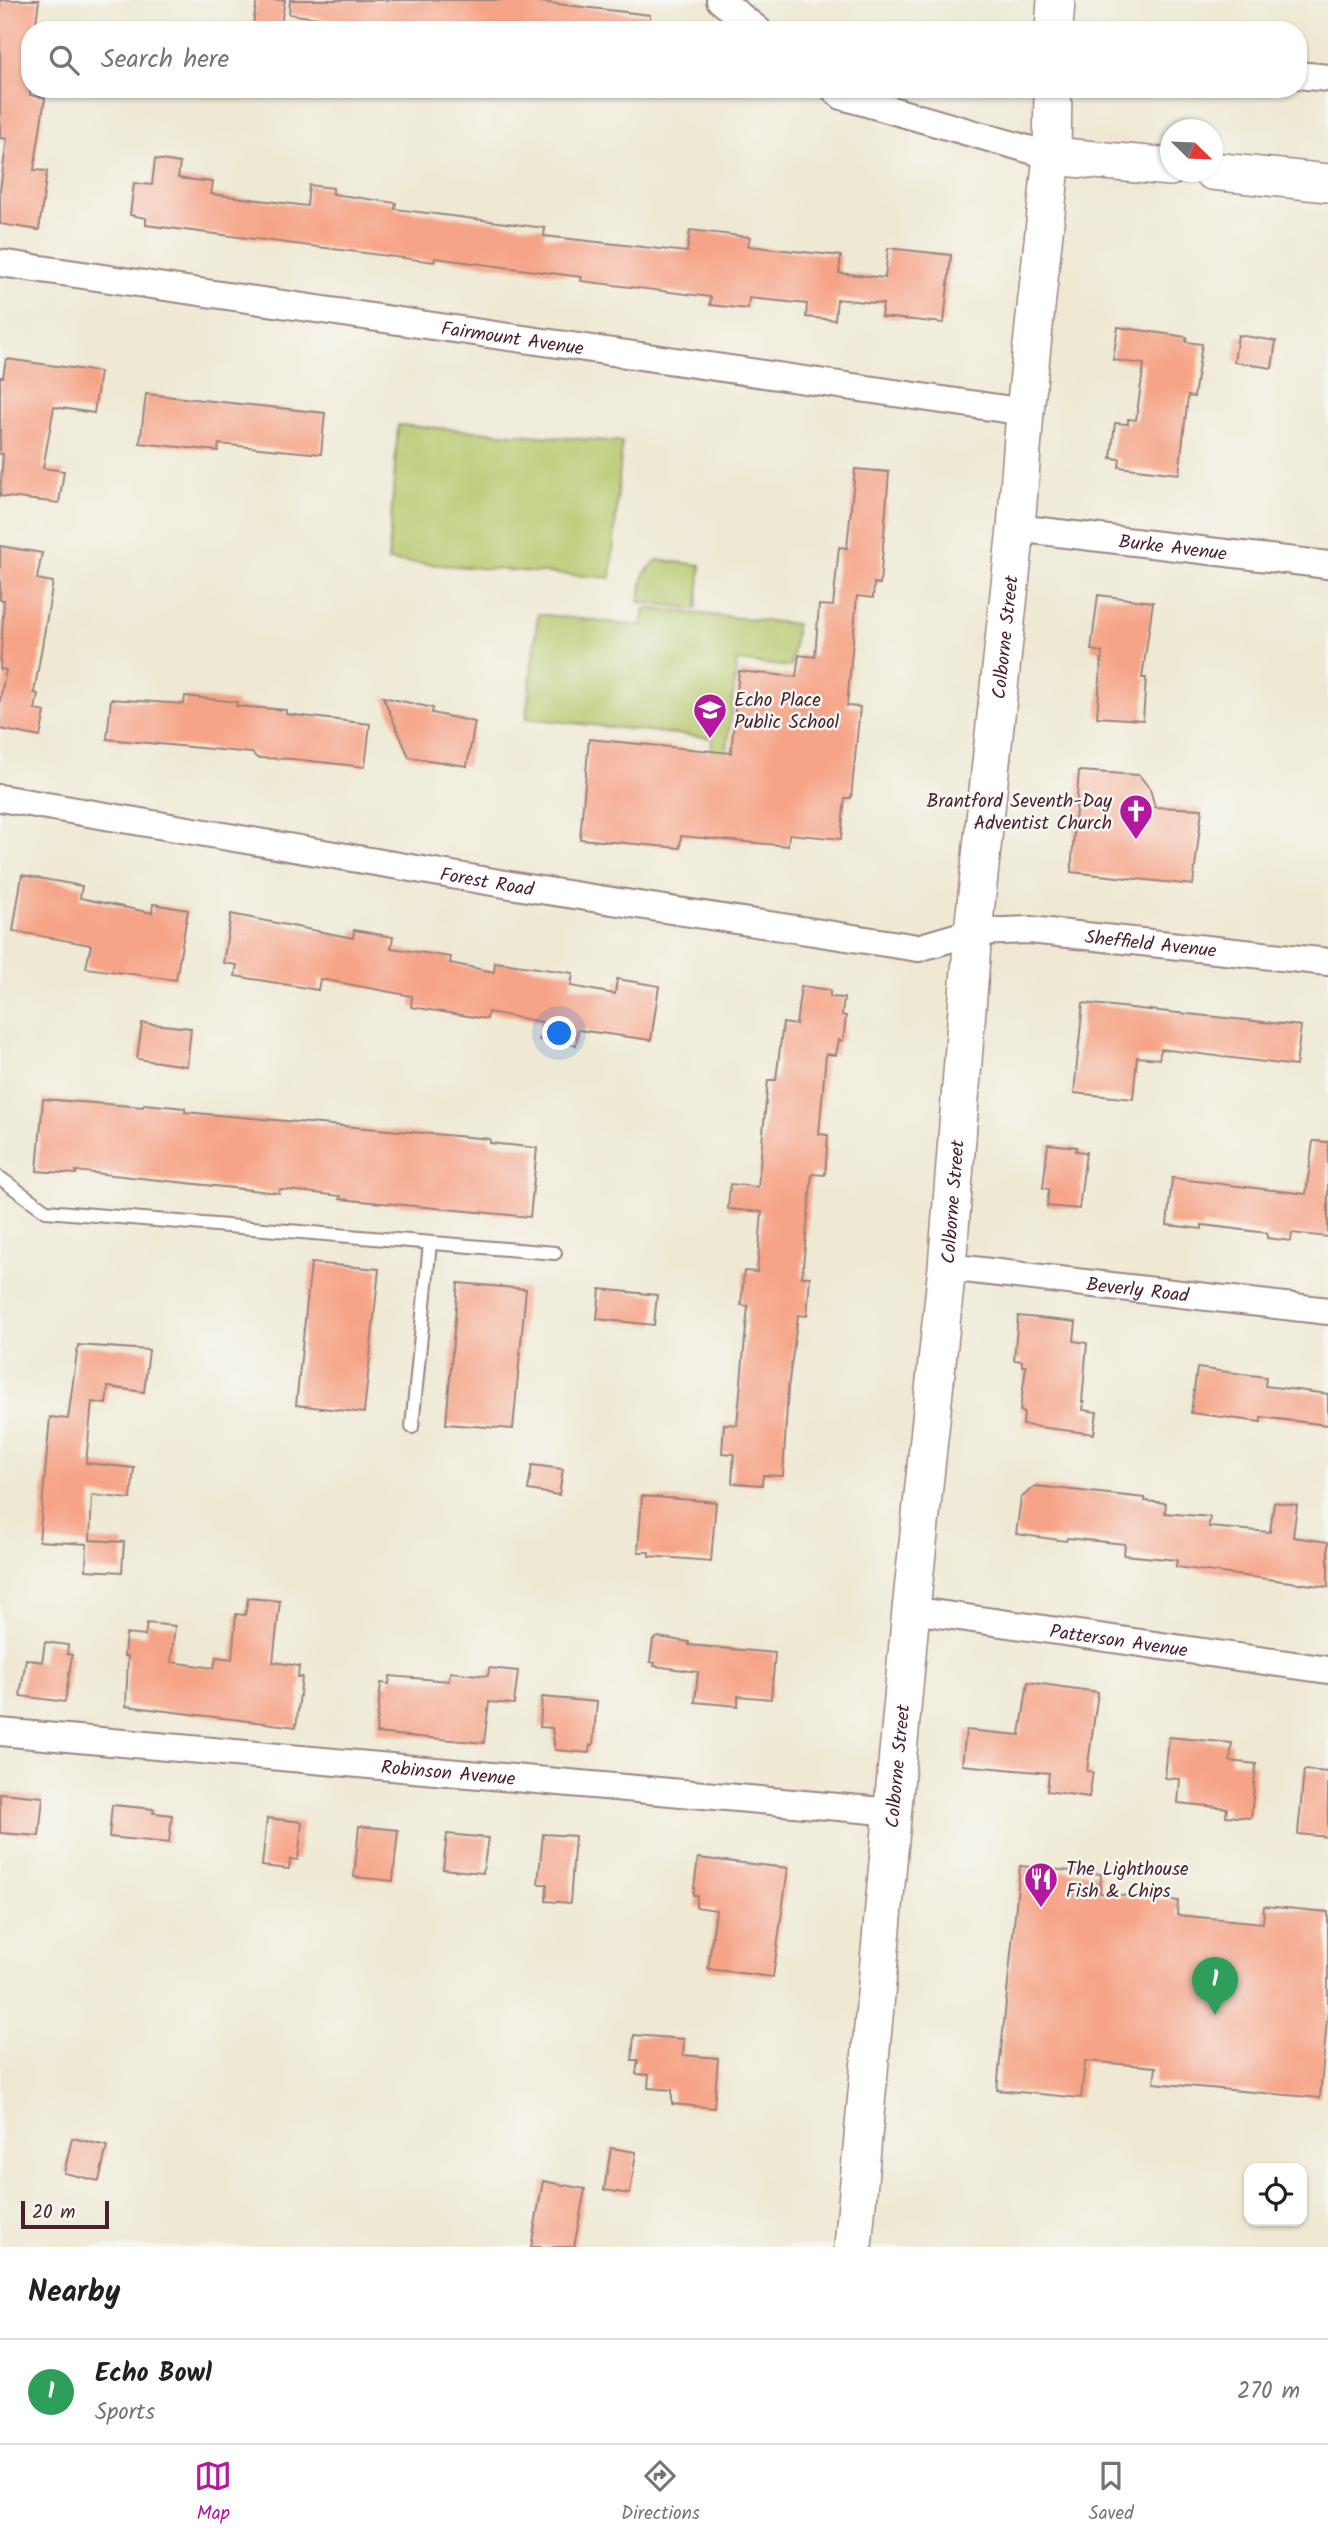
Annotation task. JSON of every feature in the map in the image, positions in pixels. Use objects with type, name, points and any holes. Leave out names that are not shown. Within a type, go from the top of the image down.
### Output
[{"type":"main road","points":[[1055,21],[1056,0]]},
{"type":"main road","name":"Colborne Street","points":[[853,2247],[911,1610],[947,1268],[973,932],[1052,156],[1053,98]]},
{"type":"main road","points":[[1052,156],[1160,166]]},
{"type":"main road","points":[[1223,172],[1328,183]]},
{"type":"street","points":[[720,0],[747,21]]},
{"type":"street","points":[[1307,76],[1328,78]]},
{"type":"street","points":[[849,98],[1052,156]]},
{"type":"street","name":"Fairmount Avenue","points":[[0,263],[1024,412]]},
{"type":"street","name":"Burke Avenue","points":[[1016,528],[1328,565]]},
{"type":"street","name":"Forest Road","points":[[0,799],[528,888],[918,948],[973,932]]},
{"type":"street","name":"Sheffield Avenue","points":[[973,932],[1030,930],[1328,962]]},
{"type":"street","name":"Beverly Road","points":[[947,1268],[1328,1311]]},
{"type":"street","name":"Patterson Avenue","points":[[911,1610],[1328,1670]]},
{"type":"street","name":"Robinson Avenue","points":[[0,1731],[894,1812]]},
{"type":"lane","points":[[0,1178],[46,1212],[555,1254]]},
{"type":"lane","points":[[412,1427],[430,1243]]},
{"type":"green space","points":[[398,425],[622,442],[611,578],[388,561]]},
{"type":"green space","points":[[657,560],[701,565],[697,609],[639,602],[644,574]]},
{"type":"green space","points":[[645,608],[796,624],[791,667],[737,661],[725,768],[710,766],[712,738],[526,718],[538,614],[642,626]]},
{"type":"building","points":[[0,0],[39,0],[36,21],[21,21],[21,98],[45,98],[34,170],[47,171],[39,230],[0,224],[0,190],[7,139],[0,138]]},
{"type":"building","points":[[257,0],[285,0],[282,21],[254,21]]},
{"type":"building","points":[[290,0],[523,0],[650,15],[650,21],[338,21],[289,14]]},
{"type":"building","points":[[155,159],[180,163],[178,178],[213,182],[211,194],[307,206],[309,185],[333,188],[333,194],[396,203],[395,209],[545,228],[544,236],[687,252],[690,230],[750,237],[748,246],[841,256],[839,273],[885,278],[888,248],[951,255],[944,323],[881,317],[883,304],[837,299],[835,320],[806,317],[807,304],[749,298],[748,309],[710,305],[711,297],[581,281],[582,277],[435,258],[434,262],[146,225],[146,218],[130,215],[134,183],[152,185]]},
{"type":"building","points":[[1118,327],[1187,337],[1186,342],[1202,344],[1194,397],[1188,396],[1179,474],[1119,467],[1120,459],[1111,458],[1115,423],[1128,424],[1128,419],[1136,420],[1144,364],[1113,360]]},
{"type":"building","points":[[1238,335],[1276,341],[1272,368],[1234,362]]},
{"type":"building","points":[[6,359],[100,372],[94,413],[54,407],[43,468],[64,471],[59,503],[0,496],[3,454],[0,454],[0,377],[3,377]]},
{"type":"building","points":[[146,394],[325,413],[321,454],[219,444],[218,451],[140,443]]},
{"type":"building","points":[[855,469],[889,472],[880,584],[874,583],[873,598],[857,596],[847,706],[860,707],[851,798],[845,798],[841,839],[789,834],[788,846],[681,836],[680,848],[580,839],[589,739],[731,753],[739,671],[796,677],[799,655],[815,657],[819,605],[833,606],[839,547],[847,548]]},
{"type":"building","points":[[0,546],[42,553],[37,579],[53,582],[34,693],[38,694],[35,710],[45,712],[40,737],[0,729],[0,700],[6,670],[0,669],[4,600],[0,600]]},
{"type":"building","points":[[1098,595],[1153,602],[1142,678],[1146,678],[1143,720],[1097,717],[1102,652],[1091,650]]},
{"type":"building","points":[[185,696],[237,702],[236,706],[286,710],[286,714],[370,724],[365,767],[257,758],[252,753],[107,739],[111,699],[184,704]]},
{"type":"building","points":[[383,697],[433,708],[432,713],[475,722],[467,766],[409,757]]},
{"type":"building","name":"Brantford Seventh-Day Adventist Church","points":[[1079,771],[1139,775],[1150,789],[1155,807],[1202,809],[1193,885],[1071,872]]},
{"type":"building","points":[[22,875],[82,886],[80,898],[152,913],[153,904],[188,910],[176,980],[86,968],[91,945],[13,931]]},
{"type":"building","points":[[231,914],[353,938],[354,930],[393,937],[391,948],[451,957],[450,963],[494,972],[495,962],[573,973],[571,986],[615,994],[617,979],[659,986],[651,1040],[578,1030],[576,1045],[539,1040],[542,1022],[488,1012],[487,1019],[411,1007],[412,996],[320,979],[318,990],[235,976],[237,965],[223,963]]},
{"type":"building","points":[[801,986],[830,990],[830,997],[844,998],[842,1015],[846,1016],[843,1041],[839,1040],[836,1055],[826,1054],[819,1134],[828,1135],[825,1175],[812,1174],[802,1277],[810,1277],[807,1316],[798,1315],[788,1388],[783,1476],[763,1475],[762,1485],[732,1483],[734,1454],[722,1453],[724,1424],[737,1425],[748,1306],[741,1305],[744,1271],[757,1272],[762,1212],[728,1209],[730,1184],[758,1187],[768,1080],[776,1080],[783,1023],[796,1025]]},
{"type":"building","points":[[1083,1003],[1301,1026],[1296,1066],[1161,1049],[1159,1059],[1137,1057],[1133,1099],[1074,1093]]},
{"type":"building","points":[[142,1023],[191,1028],[187,1066],[137,1059]]},
{"type":"building","points":[[43,1099],[185,1108],[185,1112],[490,1139],[490,1143],[537,1148],[530,1217],[340,1199],[341,1196],[280,1189],[279,1193],[76,1171],[76,1174],[37,1171]]},
{"type":"building","points":[[1313,1141],[1328,1142],[1328,1237],[1292,1233],[1291,1241],[1267,1238],[1267,1233],[1202,1225],[1202,1229],[1167,1225],[1172,1178],[1306,1194]]},
{"type":"building","points":[[1048,1144],[1077,1147],[1076,1151],[1086,1152],[1079,1209],[1047,1206],[1049,1189],[1043,1188]]},
{"type":"building","points":[[311,1263],[379,1269],[364,1413],[296,1405]]},
{"type":"building","points":[[458,1283],[526,1289],[513,1429],[446,1424]]},
{"type":"building","points":[[600,1289],[657,1295],[654,1325],[597,1319]]},
{"type":"building","points":[[1018,1316],[1076,1322],[1074,1341],[1087,1343],[1082,1402],[1083,1410],[1097,1412],[1094,1434],[1023,1425],[1024,1412],[1020,1411],[1026,1366],[1022,1366],[1022,1361],[1014,1360]]},
{"type":"building","points":[[78,1345],[149,1350],[144,1392],[108,1387],[106,1404],[92,1402],[86,1463],[134,1468],[131,1499],[92,1495],[90,1540],[124,1542],[122,1572],[86,1570],[87,1544],[39,1541],[50,1417],[68,1419]]},
{"type":"building","points":[[1197,1368],[1266,1377],[1265,1386],[1328,1394],[1328,1425],[1261,1417],[1261,1422],[1191,1413]]},
{"type":"building","points":[[532,1465],[563,1469],[559,1495],[528,1490]]},
{"type":"building","points":[[1035,1486],[1145,1498],[1145,1501],[1166,1503],[1165,1513],[1210,1517],[1209,1527],[1270,1532],[1274,1502],[1297,1505],[1293,1537],[1328,1542],[1328,1587],[1176,1567],[1177,1560],[1124,1555],[1125,1544],[1067,1538],[1066,1541],[1016,1534],[1021,1498]]},
{"type":"building","points":[[642,1496],[716,1502],[711,1561],[649,1556],[649,1552],[638,1552]]},
{"type":"building","points":[[248,1598],[280,1601],[273,1662],[299,1666],[298,1677],[302,1677],[296,1727],[126,1706],[126,1634],[145,1636],[147,1623],[175,1626],[171,1662],[214,1668],[216,1657],[232,1659],[236,1614],[245,1615]]},
{"type":"building","points":[[658,1637],[689,1642],[689,1645],[775,1653],[771,1699],[738,1696],[738,1706],[695,1702],[698,1672],[654,1666],[655,1663],[650,1662],[653,1640]]},
{"type":"building","points":[[45,1642],[68,1645],[67,1654],[72,1655],[65,1702],[20,1696],[26,1659],[42,1662]]},
{"type":"building","points":[[489,1668],[518,1671],[514,1704],[489,1702],[484,1743],[376,1733],[381,1683],[389,1684],[390,1676],[449,1681],[450,1672],[488,1676]]},
{"type":"building","points":[[1028,1682],[1098,1692],[1087,1771],[1093,1772],[1089,1797],[1047,1791],[1049,1773],[962,1765],[966,1730],[1020,1735]]},
{"type":"building","points":[[542,1697],[597,1702],[593,1745],[590,1745],[589,1753],[555,1750],[552,1728],[540,1727]]},
{"type":"building","points":[[1169,1737],[1232,1743],[1230,1761],[1256,1764],[1251,1818],[1226,1816],[1227,1808],[1178,1803],[1180,1779],[1165,1778]]},
{"type":"building","points":[[1304,1770],[1328,1772],[1328,1837],[1298,1834]]},
{"type":"building","points":[[0,1793],[43,1797],[39,1836],[0,1833]]},
{"type":"building","points":[[112,1805],[154,1809],[153,1813],[172,1815],[169,1843],[109,1837]]},
{"type":"building","points":[[267,1818],[302,1822],[298,1860],[290,1859],[289,1869],[262,1866]]},
{"type":"building","points":[[359,1826],[398,1830],[393,1881],[354,1877]]},
{"type":"building","points":[[447,1834],[488,1838],[483,1873],[443,1869]]},
{"type":"building","points":[[543,1834],[575,1836],[570,1903],[546,1901],[547,1884],[538,1884]]},
{"type":"building","points":[[698,1858],[788,1868],[773,1977],[708,1969],[716,1910],[696,1907],[697,1895],[693,1895]]},
{"type":"building","points":[[1020,1866],[1101,1874],[1100,1893],[1178,1901],[1177,1915],[1263,1923],[1264,1906],[1328,1912],[1328,2009],[1320,2098],[1154,2083],[1156,2067],[1085,2061],[1081,2098],[997,2090]]},
{"type":"building","points":[[634,2035],[684,2039],[683,2055],[718,2058],[714,2108],[672,2104],[672,2090],[648,2088],[649,2075],[636,2074],[638,2060],[632,2060]]},
{"type":"building","points":[[72,2138],[107,2146],[99,2181],[64,2173]]},
{"type":"building","points":[[611,2148],[636,2152],[630,2194],[604,2190]]},
{"type":"building","points":[[543,2181],[585,2189],[574,2247],[531,2247]]},
{"type":"place","name":"Echo Place Public School","points":[[710,740]]},
{"type":"place","name":"Brantford Seventh-Day Adventist Church","points":[[1136,841]]},
{"type":"place","name":"The Lighthouse Fish & Chips","points":[[1041,1909]]},
{"type":"place","name":"Echo Bowl","points":[[1215,2015]]}]
